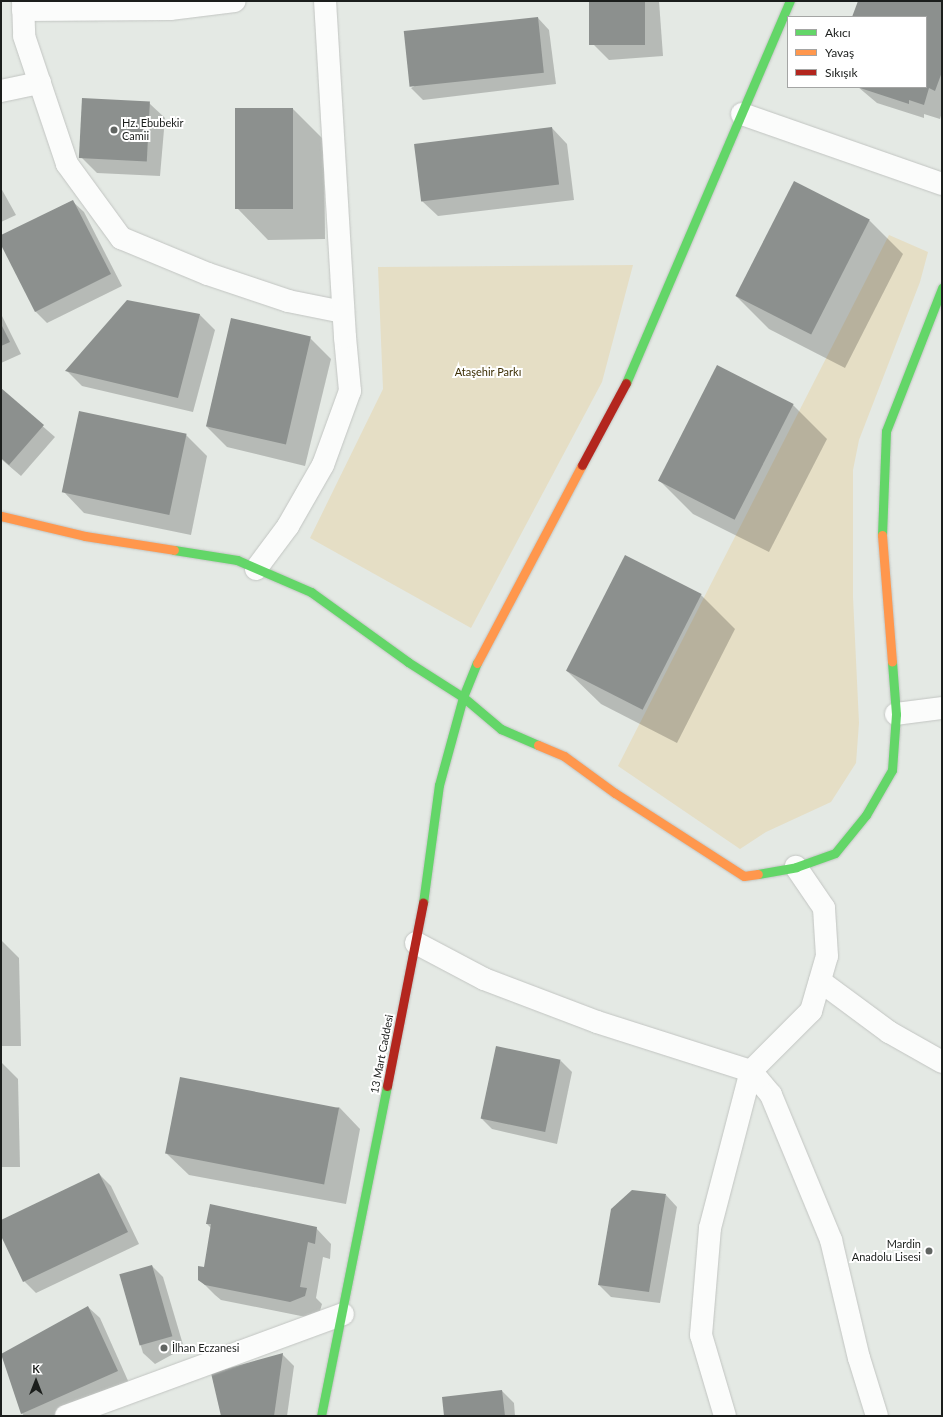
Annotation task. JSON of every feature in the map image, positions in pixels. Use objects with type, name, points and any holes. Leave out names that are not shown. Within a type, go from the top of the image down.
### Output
[{"type":"street","points":[[235,1],[170,9],[23,6],[24,36],[67,164],[121,238],[208,274],[288,301],[343,312]]},
{"type":"street","points":[[256,569],[288,526],[323,465],[350,390],[343,312],[325,1]]},
{"type":"street","name":"13 Mart Caddesi","points":[[321,1416],[343,1314],[416,943],[440,785],[463,697],[486,643],[625,385],[790,1]]},
{"type":"street","points":[[1,91],[40,83]]},
{"type":"street","points":[[742,114],[942,184]]},
{"type":"street","points":[[1,516],[85,536],[237,560],[311,592],[408,662],[463,697],[501,729],[564,756],[615,793],[744,876],[796,867],[835,853],[866,815],[892,770],[896,714],[881,518],[886,431],[942,288]]},
{"type":"street","points":[[896,714],[942,708]]},
{"type":"street","points":[[725,1416],[701,1335],[710,1228],[751,1071],[811,1011],[827,956],[824,908],[796,867]]},
{"type":"street","points":[[416,943],[491,982],[597,1022],[751,1071],[771,1095],[831,1240],[863,1372],[877,1416]]},
{"type":"street","points":[[820,981],[889,1032],[942,1062]]},
{"type":"street","points":[[66,1416],[343,1314]]},
{"type":"street","points":[[862,1416],[863,1372]]},
{"type":"green space","points":[[889,235],[928,252],[920,282],[859,440],[853,470],[853,597],[859,723],[856,763],[831,802],[766,832],[740,849],[618,766]]},
{"type":"green space","name":"Ataşehir Parkı","points":[[633,265],[602,382],[471,628],[310,538],[383,389],[378,267]]},
{"type":"building","points":[[589,1],[645,1],[645,45],[589,45]]},
{"type":"building","points":[[858,1],[942,1],[942,72],[935,91],[929,88],[924,105],[909,100],[909,104],[860,88],[927,88],[927,16],[852,16]]},
{"type":"building","points":[[538,17],[544,73],[410,87],[404,31]]},
{"type":"building","name":"Hz. Ebubekir Camii","points":[[82,98],[150,102],[147,161],[79,158]]},
{"type":"building","points":[[235,108],[293,108],[293,209],[235,209]]},
{"type":"building","points":[[552,127],[559,185],[421,202],[414,144]]},
{"type":"building","points":[[794,181],[870,220],[811,335],[735,296]]},
{"type":"building","points":[[73,200],[111,274],[35,312],[1,245],[1,235]]},
{"type":"building","points":[[127,300],[200,314],[178,398],[65,371]]},
{"type":"building","points":[[231,318],[311,336],[286,445],[206,426]]},
{"type":"building","points":[[1,324],[10,342],[1,346]]},
{"type":"building","points":[[717,365],[794,404],[735,520],[658,481]]},
{"type":"building","points":[[1,388],[44,425],[9,465],[1,458]]},
{"type":"building","points":[[79,411],[187,434],[169,515],[62,492]]},
{"type":"building","points":[[625,555],[702,594],[643,710],[566,671]]},
{"type":"building","points":[[496,1046],[561,1060],[545,1132],[481,1118]]},
{"type":"building","points":[[180,1077],[339,1108],[324,1184],[165,1154]]},
{"type":"building","points":[[99,1173],[128,1232],[23,1282],[1,1236],[1,1220]]},
{"type":"building","points":[[632,1190],[666,1194],[649,1292],[598,1285],[611,1209]]},
{"type":"building","points":[[210,1204],[317,1227],[315,1244],[308,1242],[300,1287],[307,1288],[305,1296],[290,1302],[205,1285],[198,1280],[198,1266],[204,1267],[211,1224],[206,1224]]},
{"type":"building","points":[[152,1265],[172,1336],[140,1346],[119,1274]]},
{"type":"building","points":[[88,1306],[118,1371],[21,1414],[1,1354]]},
{"type":"building","points":[[283,1353],[274,1416],[221,1416],[211,1373]]},
{"type":"building","points":[[502,1390],[505,1416],[444,1416],[442,1397]]},
{"type":"traffic: fast","points":[[626,383],[790,1]]},
{"type":"traffic: fast","points":[[882,535],[886,431],[942,288]]},
{"type":"traffic: fast","points":[[174,550],[237,560],[311,592],[408,662],[463,697],[501,729],[538,745]]},
{"type":"traffic: fast","points":[[758,874],[796,867],[835,853],[866,815],[892,770],[896,714],[892,662]]},
{"type":"traffic: fast","points":[[423,903],[439,785],[463,697],[477,663]]},
{"type":"traffic: fast","points":[[321,1416],[387,1086]]},
{"type":"traffic: slow","points":[[477,663],[582,465]]},
{"type":"traffic: slow","points":[[1,516],[85,536],[174,550]]},
{"type":"traffic: slow","points":[[882,535],[892,662]]},
{"type":"traffic: slow","points":[[538,745],[564,756],[615,793],[744,876],[758,874]]},
{"type":"traffic: jam","points":[[582,465],[626,383]]},
{"type":"traffic: jam","points":[[387,1086],[423,903]]},
{"type":"place","name":"Hz. Ebubekir Camii","points":[[114,130]]},
{"type":"place","name":"Mardin Anadolu Lisesi","points":[[929,1251]]},
{"type":"place","name":"İlhan Eczanesi","points":[[164,1348]]}]
